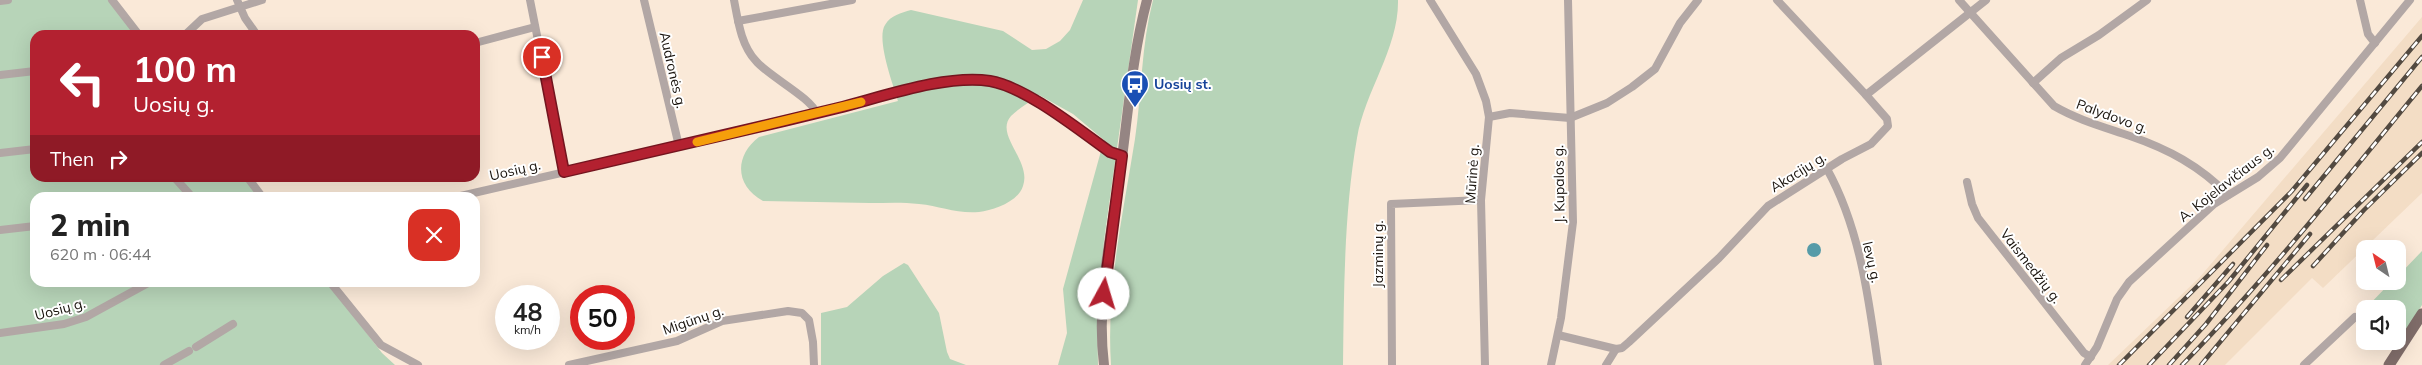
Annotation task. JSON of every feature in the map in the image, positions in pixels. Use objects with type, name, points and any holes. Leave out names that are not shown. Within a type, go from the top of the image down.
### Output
[{"type":"main road","points":[[1104,365],[1102,325],[1106,278],[1138,42],[1147,0]]},
{"type":"main road","points":[[2389,365],[2422,314]]},
{"type":"street","points":[[0,1],[8,0]]},
{"type":"street","points":[[112,0],[135,30]]},
{"type":"street","points":[[191,30],[202,19],[238,3],[262,0]]},
{"type":"street","points":[[530,0],[564,172]]},
{"type":"street","name":"Audronės g.","points":[[644,0],[679,146]]},
{"type":"street","points":[[734,0],[745,44],[756,62],[810,103],[816,113]]},
{"type":"street","points":[[738,21],[852,0]]},
{"type":"street","name":"Mūrinė g.","points":[[1430,0],[1476,74],[1486,101],[1489,117],[1481,200],[1484,365]]},
{"type":"street","name":"J. Kupalos g.","points":[[1551,365],[1558,335],[1573,222],[1568,0]]},
{"type":"street","points":[[1489,117],[1510,113],[1570,118],[1607,103],[1632,88],[1654,69],[1680,23],[1698,0]]},
{"type":"street","name":"Akacijų g.","points":[[1606,365],[1616,350],[1629,342],[1719,258],[1768,206],[1871,144],[1888,126],[1887,119],[1866,94],[1777,0]]},
{"type":"street","name":"Palydovo g.","points":[[1959,0],[2054,106],[2072,117],[2166,150],[2204,172],[2228,195]]},
{"type":"street","points":[[1866,94],[1986,0]]},
{"type":"street","points":[[2033,83],[2060,58],[2099,35],[2147,0]]},
{"type":"street","points":[[2360,0],[2368,34],[2375,43]]},
{"type":"street","name":"A. Kojelavičiaus g.","points":[[2085,365],[2091,357],[2117,298],[2129,282],[2214,204],[2258,177],[2280,158],[2410,0]]},
{"type":"street","points":[[238,3],[253,30]]},
{"type":"street","points":[[480,42],[535,26]]},
{"type":"street","points":[[0,75],[30,72]]},
{"type":"street","name":"Uosių g.","points":[[478,192],[679,146],[942,82],[989,81],[1008,85],[1110,152],[1122,156]]},
{"type":"street","points":[[0,153],[30,150]]},
{"type":"street","name":"Ievų g.","points":[[1827,169],[1844,206],[1852,230],[1868,299],[1878,365]]},
{"type":"street","points":[[179,182],[188,192]]},
{"type":"street","name":"Vaismedžių g.","points":[[1967,182],[1972,204],[1978,218],[2084,353],[2091,357]]},
{"type":"street","name":"Jazminų g.","points":[[1392,365],[1390,204],[1481,200]]},
{"type":"street","points":[[0,230],[30,227]]},
{"type":"street","name":"Uosių g.","points":[[0,333],[64,324],[86,317],[141,287]]},
{"type":"street","points":[[334,287],[381,345],[418,365]]},
{"type":"street","name":"Migūnų g.","points":[[569,365],[677,341],[722,321],[788,311],[802,313],[809,320],[813,342],[814,365]]},
{"type":"street","points":[[2304,365],[2355,317]]},
{"type":"street","points":[[164,365],[234,324]]},
{"type":"street","points":[[1558,335],[1616,350]]},
{"type":"shaded area","points":[[2422,17],[2422,193],[2373,240],[2356,240],[2356,256],[2323,288],[2312,278],[2225,365],[2108,365],[2199,278]]},
{"type":"green space","points":[[0,0],[110,0],[133,30],[30,30],[30,182],[250,182],[259,192],[30,192],[30,287],[331,287],[382,353],[395,365],[0,365]]},
{"type":"green space","points":[[1083,0],[1138,0],[1104,240],[1097,314],[1098,365],[1058,365],[1067,333],[1063,289],[1104,140],[1073,114],[1039,95],[1014,113],[1007,123],[1010,140],[1023,167],[1023,186],[1011,201],[992,209],[971,212],[907,203],[763,201],[747,187],[741,170],[742,162],[745,153],[759,137],[898,101],[886,62],[883,32],[887,22],[900,13],[911,10],[1003,31],[1032,50],[1046,49],[1060,41],[1070,30]]},
{"type":"green space","points":[[1153,0],[1398,0],[1397,18],[1388,52],[1367,103],[1357,138],[1349,194],[1343,365],[1111,365],[1110,337],[1113,280],[1135,139],[1146,35]]},
{"type":"green space","points":[[2422,251],[2422,305],[2406,332],[2406,300],[2374,300],[2383,290],[2406,290],[2406,268]]},
{"type":"green space","points":[[904,263],[908,265],[939,313],[950,359],[966,365],[821,365],[821,313],[847,307],[883,276]]},
{"type":"water","points":[[1811,243],[1817,243],[1821,250],[1817,257],[1811,257],[1807,253],[1807,247]]},
{"type":"railway","points":[[2119,365],[2291,192],[2422,36]]},
{"type":"railway","points":[[2305,199],[2422,57]]},
{"type":"railway","points":[[2182,365],[2245,298],[2422,86]]},
{"type":"railway","points":[[2281,280],[2422,142]]},
{"type":"railway","points":[[2313,266],[2364,210],[2422,153]]},
{"type":"railway","points":[[2149,365],[2229,281],[2307,185]]},
{"type":"railway","points":[[2201,365],[2310,234]]},
{"type":"railway","points":[[2169,365],[2206,324],[2267,245]]},
{"type":"railway","points":[[2187,317],[2233,264]]},
{"type":"slow traffic","points":[[697,142],[861,102]]},
{"type":"place","name":"Uosių st.","points":[[1135,108]]},
{"type":"route","points":[[542,57],[564,172],[942,82],[989,81],[1008,85],[1110,152],[1122,156],[1104,294]]}]
